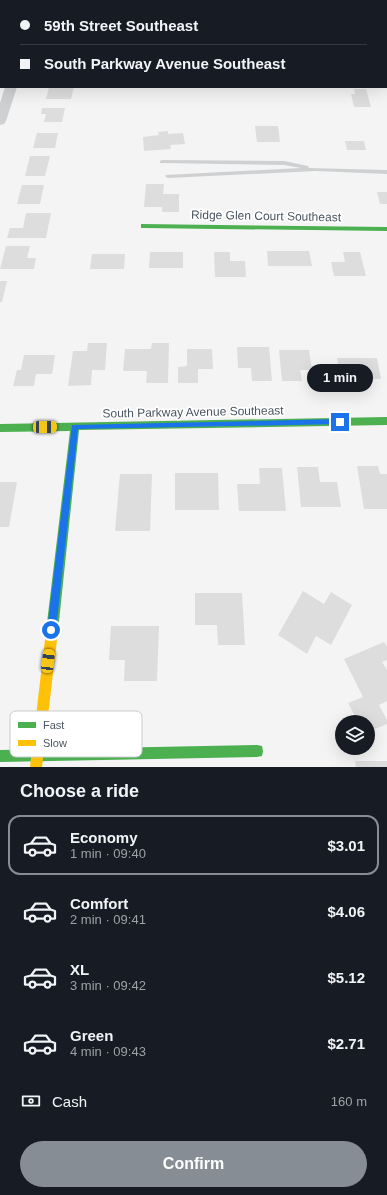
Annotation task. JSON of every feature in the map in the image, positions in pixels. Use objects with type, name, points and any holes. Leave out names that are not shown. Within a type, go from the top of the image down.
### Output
[{"type":"street","points":[[1,117],[11,88]]},
{"type":"street","name":"Ridge Glen Court Southeast","points":[[144,226],[387,229]]},
{"type":"street","name":"South Parkway Avenue Southeast","points":[[0,428],[387,421]]},
{"type":"street","points":[[42,711],[75,427]]},
{"type":"street","points":[[142,753],[257,751]]},
{"type":"street","points":[[0,756],[10,756]]},
{"type":"street","points":[[36,767],[37,757]]},
{"type":"lane","points":[[162,162],[284,163],[316,169]]},
{"type":"lane","points":[[168,176],[316,169],[387,172]]},
{"type":"building","points":[[49,88],[74,88],[71,99],[46,99]]},
{"type":"building","points":[[354,89],[366,89],[371,107],[354,107],[351,94],[355,94]]},
{"type":"building","points":[[42,108],[65,108],[62,122],[44,122],[46,114],[41,114]]},
{"type":"building","points":[[255,126],[278,126],[280,142],[257,142]]},
{"type":"building","points":[[168,131],[168,134],[183,133],[185,144],[170,145],[171,149],[144,151],[143,137],[159,135],[158,132]]},
{"type":"building","points":[[37,133],[58,133],[55,148],[33,148]]},
{"type":"building","points":[[345,141],[364,141],[366,150],[347,150]]},
{"type":"building","points":[[30,156],[50,156],[45,176],[25,176]]},
{"type":"building","points":[[146,184],[164,184],[163,194],[179,194],[179,212],[162,212],[162,207],[144,207]]},
{"type":"building","points":[[22,185],[44,185],[40,204],[17,204]]},
{"type":"building","points":[[377,192],[387,192],[387,204],[380,204]]},
{"type":"building","points":[[26,213],[51,213],[46,238],[7,238],[10,228],[23,228]]},
{"type":"building","points":[[6,246],[30,246],[27,258],[36,258],[34,269],[0,269]]},
{"type":"building","points":[[267,251],[309,251],[312,266],[268,266]]},
{"type":"building","points":[[150,252],[183,252],[183,268],[149,268]]},
{"type":"building","points":[[214,252],[230,252],[230,261],[245,261],[246,277],[215,277]]},
{"type":"building","points":[[343,252],[360,252],[366,276],[334,276],[331,262],[345,262]]},
{"type":"building","points":[[92,254],[125,254],[124,269],[90,269]]},
{"type":"building","points":[[0,281],[7,281],[2,302],[0,302]]},
{"type":"building","points":[[88,343],[107,343],[105,370],[92,370],[91,385],[68,386],[73,351],[87,351]]},
{"type":"building","points":[[152,343],[169,343],[168,383],[146,383],[147,371],[123,371],[125,349],[151,349]]},
{"type":"building","points":[[237,347],[269,347],[272,381],[252,381],[251,368],[238,368]]},
{"type":"building","points":[[187,349],[212,349],[213,369],[198,369],[198,383],[178,383],[178,367],[187,366]]},
{"type":"building","points":[[279,350],[309,350],[312,370],[300,370],[302,381],[282,381]]},
{"type":"building","points":[[24,355],[55,355],[52,374],[36,374],[34,386],[13,386],[17,370],[21,370]]},
{"type":"building","points":[[337,358],[377,358],[381,379],[341,379]]},
{"type":"building","points":[[357,466],[378,466],[380,474],[387,474],[387,509],[364,509]]},
{"type":"building","points":[[297,467],[318,467],[320,482],[337,482],[341,507],[301,507]]},
{"type":"building","points":[[259,468],[282,468],[286,511],[239,511],[237,484],[260,484]]},
{"type":"building","points":[[175,473],[218,473],[219,510],[175,510]]},
{"type":"building","points":[[120,474],[152,474],[150,531],[115,531]]},
{"type":"building","points":[[0,482],[17,482],[9,527],[0,527]]},
{"type":"building","points":[[303,591],[324,604],[331,592],[352,605],[331,645],[316,636],[307,654],[278,635]]},
{"type":"building","points":[[195,593],[242,593],[245,645],[218,645],[217,625],[195,625]]},
{"type":"building","points":[[111,626],[159,626],[157,681],[124,681],[125,660],[109,660]]},
{"type":"building","points":[[384,642],[387,647],[387,660],[382,662],[387,670],[387,701],[379,705],[387,720],[387,724],[375,729],[375,715],[354,715],[348,703],[363,697],[344,659]]},
{"type":"building","points":[[355,761],[387,761],[387,767],[356,767]]},
{"type":"traffic: fast","points":[[144,226],[387,229]]},
{"type":"traffic: fast","points":[[0,428],[387,421]]},
{"type":"traffic: fast","points":[[52,631],[75,427]]},
{"type":"traffic: fast","points":[[142,753],[257,751]]},
{"type":"traffic: fast","points":[[0,756],[10,756]]},
{"type":"traffic: slow","points":[[43,711],[52,631]]},
{"type":"traffic: slow","points":[[36,767],[37,757]]},
{"type":"route","points":[[51,630],[75,427],[340,422]]}]
